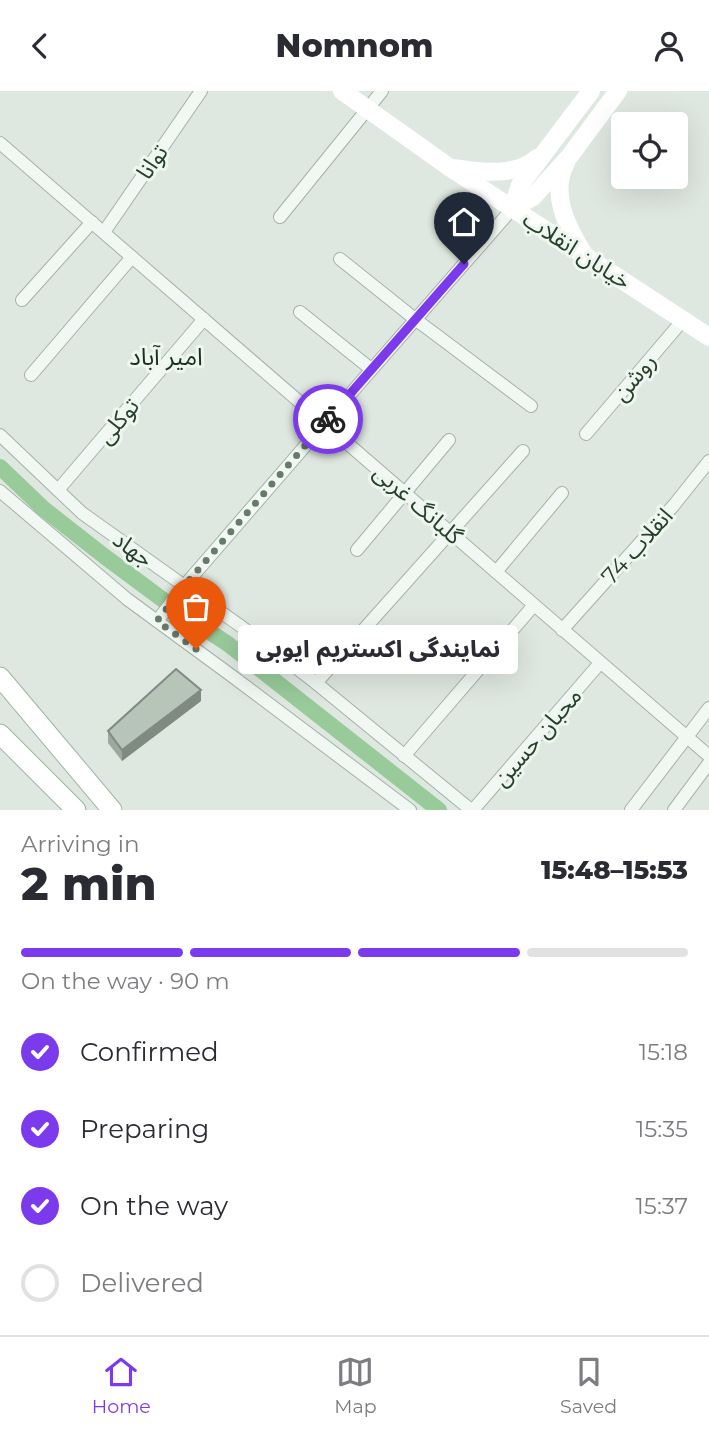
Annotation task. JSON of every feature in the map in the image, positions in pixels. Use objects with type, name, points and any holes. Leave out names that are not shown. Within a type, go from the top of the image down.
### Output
[{"type":"main road","name":"خیابان انقلاب","points":[[342,91],[449,167],[709,337]]},
{"type":"main road","points":[[512,209],[520,185],[591,91]]},
{"type":"main road","points":[[512,209],[534,197],[569,157],[618,91]]},
{"type":"main road","points":[[449,167],[477,171],[509,170],[532,163],[550,146]]},
{"type":"main road","points":[[569,157],[561,172],[560,203],[570,231],[583,254]]},
{"type":"main road","points":[[0,677],[113,810]]},
{"type":"main road","points":[[0,734],[76,810]]},
{"type":"street","name":"توانا","points":[[104,232],[201,91]]},
{"type":"street","points":[[280,216],[382,91]]},
{"type":"street","name":"گلبانگ غربی","points":[[0,143],[709,756]]},
{"type":"street","points":[[157,621],[371,369],[512,209]]},
{"type":"street","points":[[22,300],[92,222]]},
{"type":"street","points":[[31,376],[132,257]]},
{"type":"street","points":[[340,259],[531,406]]},
{"type":"street","points":[[300,312],[371,369]]},
{"type":"street","name":"توکلی","points":[[58,490],[204,319]]},
{"type":"street","name":"روشن","points":[[586,434],[683,320]]},
{"type":"street","name":"جهاد","points":[[0,435],[82,513],[185,585],[316,683],[472,810]]},
{"type":"street","points":[[357,550],[449,440]]},
{"type":"street","points":[[316,683],[523,451]]},
{"type":"street","name":"انقلاب 74","points":[[562,630],[674,505],[709,461]]},
{"type":"street","name":"جهاد","points":[[0,491],[127,599],[410,810]]},
{"type":"street","points":[[496,572],[562,493]]},
{"type":"street","points":[[404,756],[534,605]]},
{"type":"street","name":"محبان حسین","points":[[472,810],[600,663]]},
{"type":"street","points":[[631,810],[709,708]]},
{"type":"street","points":[[674,810],[709,763]]},
{"type":"building","points":[[176,669],[201,690],[122,750],[108,731]]},
{"type":"waterway","points":[[0,467],[44,509],[104,556],[228,644],[439,810]]},
{"type":"way so far","points":[[196,649],[157,621],[328,419]]},
{"type":"place","name":"نمایندگی اکستریم ایوبی","points":[[196,649]]},
{"type":"district","name":"امیر آباد","points":[[166,357]]},
{"type":"route","points":[[328,419],[464,264]]}]
